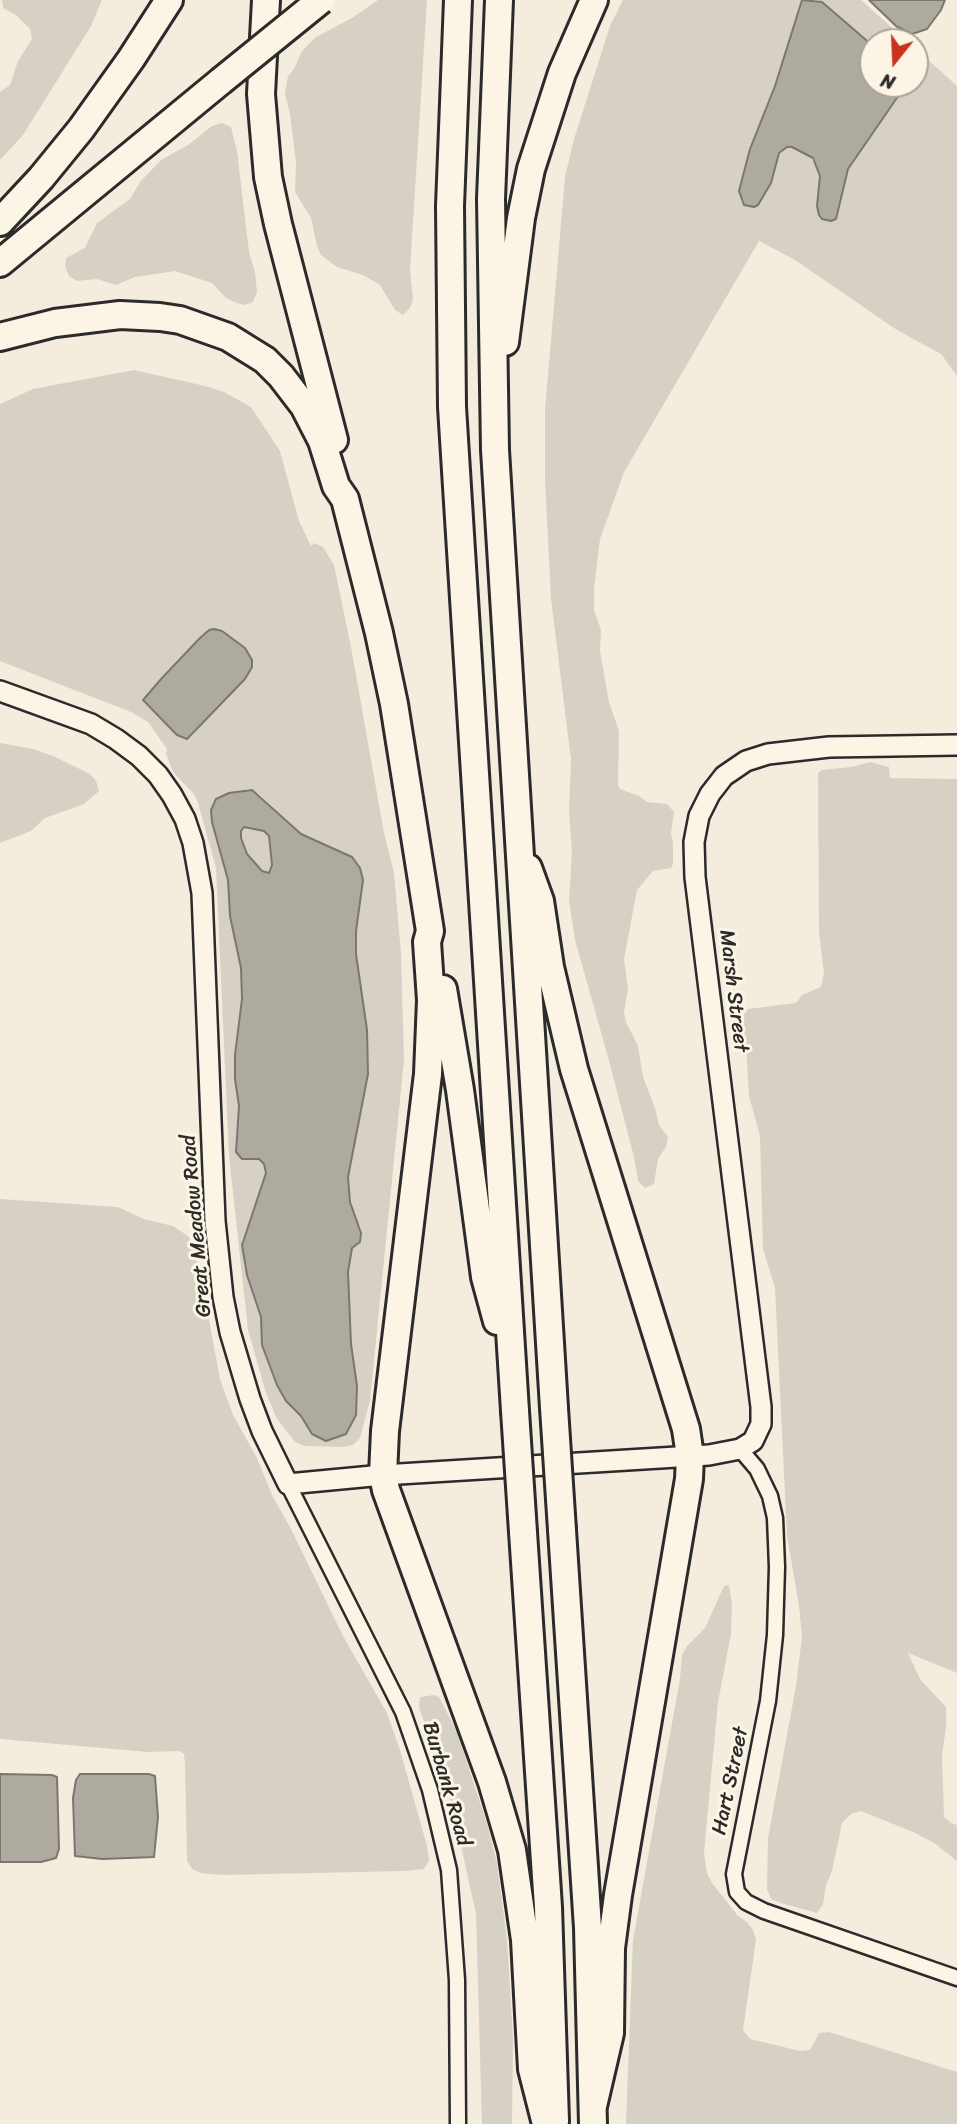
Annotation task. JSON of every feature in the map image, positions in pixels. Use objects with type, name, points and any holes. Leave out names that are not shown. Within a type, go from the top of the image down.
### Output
[{"type":"highway","points":[[0,198],[95,83],[148,0]]},
{"type":"highway","points":[[0,222],[41,178],[89,119],[126,68],[169,0]]},
{"type":"highway","points":[[265,0],[261,94],[268,177],[344,477],[345,499],[387,668],[408,781],[430,931],[427,942],[431,1000],[428,1074],[385,1432],[383,1475],[386,1490],[488,1770],[512,1850],[526,1940],[532,2069],[545,2124]]},
{"type":"highway","points":[[0,263],[321,0]]},
{"type":"highway","points":[[458,0],[449,254],[452,407],[514,1411],[547,1893],[555,2124]]},
{"type":"highway","points":[[499,0],[491,199],[493,392],[500,544],[588,1927],[593,2115]]},
{"type":"highway","points":[[493,392],[507,328],[521,218],[531,169],[562,73],[594,0]]},
{"type":"highway","points":[[0,337],[55,323],[120,316],[180,320],[228,337],[255,352],[272,366],[304,405],[317,429],[336,486],[345,499]]},
{"type":"highway","points":[[519,851],[538,893],[550,967],[569,1049],[685,1429],[690,1456],[689,1479],[618,1895],[611,1948],[610,2034],[593,2115]]},
{"type":"highway","points":[[430,931],[435,935],[437,944],[485,1277],[495,1318],[511,1354]]},
{"type":"street","name":"Great Meadow Road","points":[[0,691],[91,724],[139,756],[158,775],[172,795],[193,843],[202,893],[215,1221],[223,1297],[236,1355],[250,1399],[262,1431],[288,1483]]},
{"type":"street","name":"Marsh Street","points":[[740,1449],[752,1441],[759,1430],[761,1407],[695,877],[694,842],[699,816],[710,793],[724,776],[746,761],[768,754],[829,747],[957,745]]},
{"type":"street","points":[[288,1483],[690,1456],[740,1449]]},
{"type":"street","name":"Hart Street","points":[[740,1449],[757,1469],[770,1496],[775,1518],[777,1567],[771,1676],[760,1750],[734,1874],[737,1892],[754,1907],[782,1918],[957,1978]]},
{"type":"street","name":"Burbank Road","points":[[288,1483],[403,1712],[430,1790],[449,1870],[457,1980],[457,2124]]},
{"type":"shaded area","points":[[2,0],[102,0],[91,26],[23,135],[0,160],[0,92],[10,85],[18,61],[32,39],[30,29],[16,15],[3,8]]},
{"type":"shaded area","points":[[378,0],[427,0],[410,269],[413,299],[410,308],[403,315],[395,310],[380,285],[363,275],[337,267],[321,255],[311,218],[295,192],[296,162],[285,94],[288,76],[302,51],[316,37],[352,18]]},
{"type":"shaded area","points":[[623,0],[802,0],[770,100],[792,147],[809,155],[817,167],[820,176],[817,206],[836,219],[848,169],[897,98],[929,98],[929,61],[957,86],[957,376],[941,354],[897,330],[795,260],[759,241],[624,472],[600,539],[594,610],[601,630],[600,651],[609,702],[619,731],[618,785],[620,789],[647,802],[667,804],[674,812],[671,833],[673,864],[671,868],[653,871],[637,890],[624,959],[628,989],[624,1012],[626,1022],[638,1046],[643,1077],[659,1125],[668,1137],[666,1147],[658,1159],[654,1184],[645,1188],[638,1181],[608,1057],[575,940],[569,901],[572,851],[569,812],[571,760],[551,599],[545,479],[545,410],[565,177],[574,139],[610,26]]},
{"type":"shaded area","points":[[802,0],[822,2],[859,34],[859,98],[897,98],[848,169],[836,219],[822,219],[819,215],[817,206],[820,176],[813,158],[792,147],[779,153],[771,183],[758,205],[744,205],[739,191],[750,149],[775,86]]},
{"type":"shaded area","points":[[817,0],[861,0],[892,28],[859,28],[859,34]]},
{"type":"shaded area","points":[[869,0],[945,0],[928,28],[896,26]]},
{"type":"shaded area","points":[[222,123],[231,127],[237,151],[249,252],[255,272],[257,292],[253,302],[244,305],[234,302],[226,298],[212,283],[175,271],[135,277],[116,285],[97,279],[77,281],[69,276],[65,267],[66,258],[85,248],[97,223],[130,199],[140,182],[161,160],[188,145],[212,126]]},
{"type":"shaded area","points":[[134,370],[224,392],[251,407],[280,451],[299,521],[311,546],[314,543],[323,547],[334,565],[384,833],[394,873],[401,954],[404,1060],[370,1400],[360,1438],[353,1445],[304,1446],[295,1442],[277,1419],[266,1393],[248,1330],[229,1156],[216,868],[194,794],[173,772],[166,754],[167,749],[148,722],[131,712],[0,661],[0,404],[33,389]],"holes":[[[214,629],[222,631],[245,648],[252,663],[190,738],[182,737],[144,703],[165,674],[199,639]],[[249,789],[259,794],[301,834],[347,854],[361,871],[363,880],[356,931],[356,954],[367,1030],[368,1074],[348,1177],[352,1208],[352,1248],[348,1272],[351,1344],[357,1386],[349,1432],[338,1438],[312,1434],[271,1369],[262,1345],[261,1317],[244,1266],[242,1241],[266,1173],[259,1159],[242,1159],[236,1152],[239,1106],[235,1055],[242,999],[241,968],[230,916],[228,880],[211,810],[213,804],[229,793]]]},
{"type":"shaded area","points":[[214,629],[222,631],[245,648],[252,660],[252,667],[245,679],[187,739],[177,735],[143,700],[199,639]]},
{"type":"shaded area","points":[[0,743],[53,756],[90,774],[99,791],[84,804],[45,818],[31,831],[0,843]]},
{"type":"shaded area","points":[[870,762],[889,767],[890,778],[957,779],[957,1673],[908,1653],[920,1679],[946,1707],[942,1755],[944,1817],[957,1825],[957,1861],[934,1843],[913,1832],[861,1811],[851,1814],[842,1823],[823,1904],[817,1913],[771,1899],[767,1889],[768,1838],[796,1686],[802,1636],[787,1536],[775,1288],[763,1249],[760,1136],[749,1096],[742,1017],[748,1009],[796,1003],[802,995],[821,987],[824,973],[819,932],[818,773],[822,770]]},
{"type":"shaded area","points":[[252,790],[301,834],[352,857],[360,868],[363,880],[356,931],[356,954],[367,1030],[368,1074],[348,1177],[350,1202],[361,1233],[360,1242],[352,1248],[348,1272],[351,1344],[357,1386],[356,1415],[346,1434],[326,1441],[312,1434],[277,1385],[262,1345],[261,1317],[247,1275],[242,1245],[266,1173],[264,1164],[259,1159],[242,1159],[236,1152],[239,1106],[235,1055],[242,999],[241,968],[230,916],[228,880],[211,810],[216,799],[229,793]],"holes":[[[244,827],[264,831],[269,836],[272,865],[269,873],[262,871],[247,854],[241,838]]]},
{"type":"shaded area","points":[[244,827],[264,831],[269,836],[272,865],[268,873],[262,871],[249,857],[241,838]]},
{"type":"shaded area","points":[[0,1199],[118,1207],[144,1219],[173,1226],[188,1236],[193,1245],[204,1293],[220,1379],[233,1415],[257,1458],[272,1495],[343,1636],[387,1713],[427,1846],[429,1861],[424,1869],[222,1875],[201,1873],[192,1869],[187,1861],[185,1764],[184,1754],[180,1751],[148,1752],[0,1739]]},
{"type":"shaded area","points":[[729,1585],[732,1604],[731,1634],[718,1702],[704,1853],[707,1873],[712,1883],[738,1916],[747,1922],[756,1940],[743,2030],[750,2039],[800,2051],[810,2050],[819,2033],[829,2032],[957,2072],[957,2124],[626,2124],[633,1940],[682,1655],[705,1628],[724,1586]]},
{"type":"shaded area","points":[[420,1697],[439,1697],[457,1732],[497,1863],[507,1940],[513,2038],[512,2124],[482,2124],[476,1914],[452,1805],[419,1707]]},
{"type":"shaded area","points":[[0,1774],[57,1777],[59,1849],[56,1858],[41,1862],[0,1862]]},
{"type":"shaded area","points":[[80,1774],[155,1776],[158,1817],[154,1857],[102,1859],[75,1856],[73,1798],[76,1780]]}]
